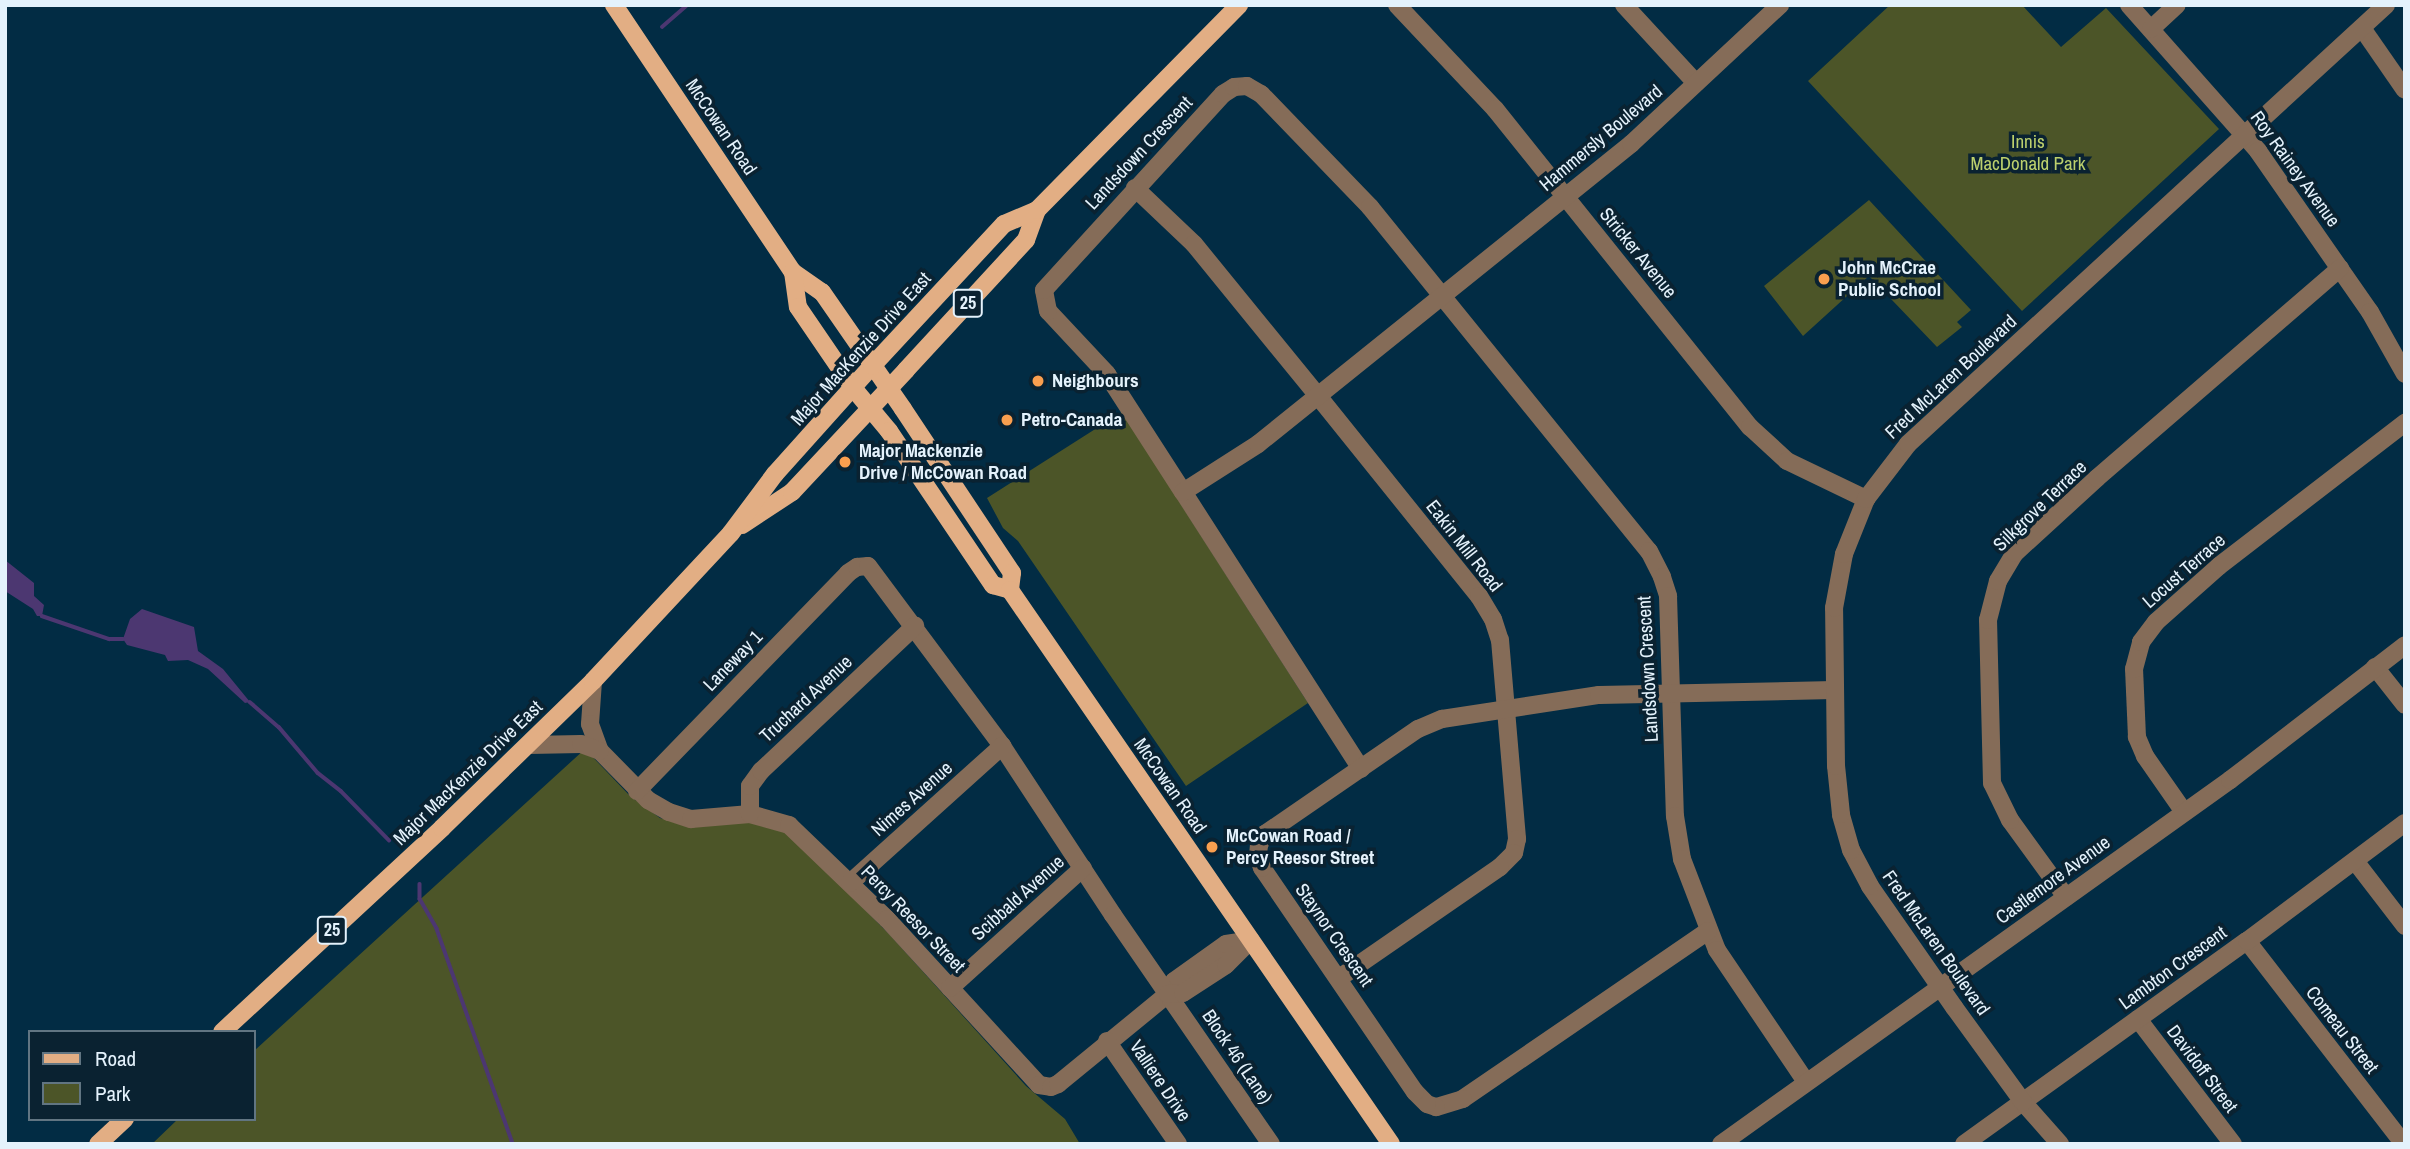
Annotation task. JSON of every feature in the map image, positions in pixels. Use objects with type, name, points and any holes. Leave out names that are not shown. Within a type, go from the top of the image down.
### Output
[{"type":"main road","name":"McCowan Road","points":[[614,5],[793,272],[822,292],[888,389],[1012,573],[1010,590]]},
{"type":"main road","name":"Major MacKenzie Drive East","points":[[224,1030],[529,745],[593,681],[731,533],[775,474],[1004,224],[1037,210],[1239,5]]},
{"type":"main road","name":"Major MacKenzie Drive East","points":[[731,533],[792,492],[1026,240],[1037,210]]},
{"type":"main road","name":"McCowan Road","points":[[793,272],[798,307],[853,388],[889,432],[993,585],[1010,590],[1391,1144]]},
{"type":"main road","points":[[101,1143],[123,1121]]},
{"type":"street","name":"Stricker Avenue","points":[[1396,5],[1495,109],[1750,427],[1773,450],[1807,473],[1866,499]]},
{"type":"street","points":[[1624,5],[1696,83]]},
{"type":"street","name":"Hammersly Boulevard","points":[[1442,296],[1631,144],[1780,5]]},
{"type":"street","name":"Roy Rainey Avenue","points":[[2129,5],[2245,135],[2384,333],[2405,374]]},
{"type":"street","points":[[2151,29],[2177,5]]},
{"type":"street","name":"Fred McLaren Boulevard","points":[[2060,1144],[2023,1102],[1941,987],[1870,886],[1851,850],[1838,792],[1834,690],[1834,608],[1839,572],[1849,536],[1866,499],[1908,443],[2386,5]]},
{"type":"street","points":[[2362,28],[2405,90]]},
{"type":"street","name":"Landsdown Crescent","points":[[1361,769],[1107,374],[1045,304],[1044,290],[1048,284],[1223,94],[1234,86],[1247,86],[1261,94],[1370,207],[1649,551],[1662,576],[1668,596],[1675,816],[1682,859],[1708,931],[1727,967],[1807,1082]]},
{"type":"street","name":"Eakin Mill Road","points":[[1135,188],[1194,244],[1318,396],[1486,607],[1500,640],[1517,839],[1514,853],[1500,867],[1339,978]]},
{"type":"street","name":"Silkgrove Terrace","points":[[2066,897],[2010,820],[1992,783],[1988,620],[1998,581],[2015,553],[2097,478],[2340,268]]},
{"type":"street","points":[[1183,492],[1258,444],[1442,296]]},
{"type":"street","name":"Locust Terrace","points":[[2184,812],[2145,756],[2137,737],[2134,669],[2141,642],[2156,622],[2219,566],[2405,423]]},
{"type":"street","name":"Block 46 (Lane)","points":[[863,565],[874,569],[1002,746],[1271,1144]]},
{"type":"street","name":"Laneway 1","points":[[637,791],[848,573],[863,565]]},
{"type":"street","name":"Truchard Avenue","points":[[750,814],[750,786],[761,771],[915,626]]},
{"type":"street","name":"Castlemore Avenue","points":[[1721,1144],[2184,812],[2405,645]]},
{"type":"street","points":[[2375,667],[2405,705]]},
{"type":"street","name":"Percy Reesor Street","points":[[593,681],[590,724],[600,751],[637,791],[658,807],[691,819],[715,820],[750,814],[789,825],[850,883],[1039,1085],[1051,1087],[1058,1084],[1107,1041],[1168,994],[1174,981],[1226,944],[1251,940]]},
{"type":"street","name":"Staynor Crescent","points":[[1708,931],[1463,1099],[1442,1106],[1427,1104],[1415,1092],[1262,868],[1259,845],[1265,834],[1430,723],[1561,699],[1671,692],[1834,690]]},
{"type":"street","points":[[529,745],[581,744],[600,751]]},
{"type":"street","name":"Nimes Avenue","points":[[850,883],[1002,746]]},
{"type":"street","name":"Lambton Crescent","points":[[1964,1144],[2247,941],[2405,823]]},
{"type":"street","points":[[2356,861],[2405,926]]},
{"type":"street","name":"Scibbald Avenue","points":[[950,988],[1083,868]]},
{"type":"street","name":"Comeau Street","points":[[2247,941],[2404,1144]]},
{"type":"street","name":"Davidoff Street","points":[[2138,1019],[2233,1144]]},
{"type":"street","name":"Valliere Drive","points":[[1107,1041],[1178,1144]]},
{"type":"green space","name":"Innis MacDonald Park","points":[[1890,5],[2022,5],[2061,47],[2106,8],[2219,129],[2022,311],[1808,81]]},
{"type":"green space","points":[[1869,200],[1971,310],[1957,322],[1962,327],[1937,347],[1869,276],[1803,336],[1764,286]]},
{"type":"green space","points":[[1122,412],[1308,703],[1186,786],[1018,541],[1003,528],[987,498]]},
{"type":"green space","points":[[585,749],[630,796],[660,818],[696,827],[750,822],[785,832],[889,934],[1026,1086],[1065,1119],[1080,1144],[152,1144],[176,1121],[256,1121],[256,1049]]},
{"type":"shaded area","points":[[5,560],[34,583],[34,596],[44,605],[42,616],[37,616],[33,609],[5,591]]},
{"type":"shaded area","points":[[142,609],[194,627],[198,651],[223,669],[250,702],[245,703],[208,669],[188,660],[168,661],[165,655],[127,645],[123,639],[130,619]]},
{"type":"waterway","points":[[662,27],[687,5]]},
{"type":"waterway","points":[[42,616],[109,639],[123,639]]},
{"type":"waterway","points":[[250,702],[279,727],[318,773],[341,791],[389,840]]},
{"type":"waterway","points":[[420,884],[420,899],[437,929],[513,1144]]},
{"type":"place","name":"John McCrae Public School","points":[[1824,279]]},
{"type":"place","name":"Neighbours","points":[[1038,381]]},
{"type":"place","name":"Petro-Canada","points":[[1007,420]]},
{"type":"place","name":"Major Mackenzie Drive / McCowan Road","points":[[845,462]]},
{"type":"place","name":"McCowan Road / Percy Reesor Street","points":[[1212,847]]}]
